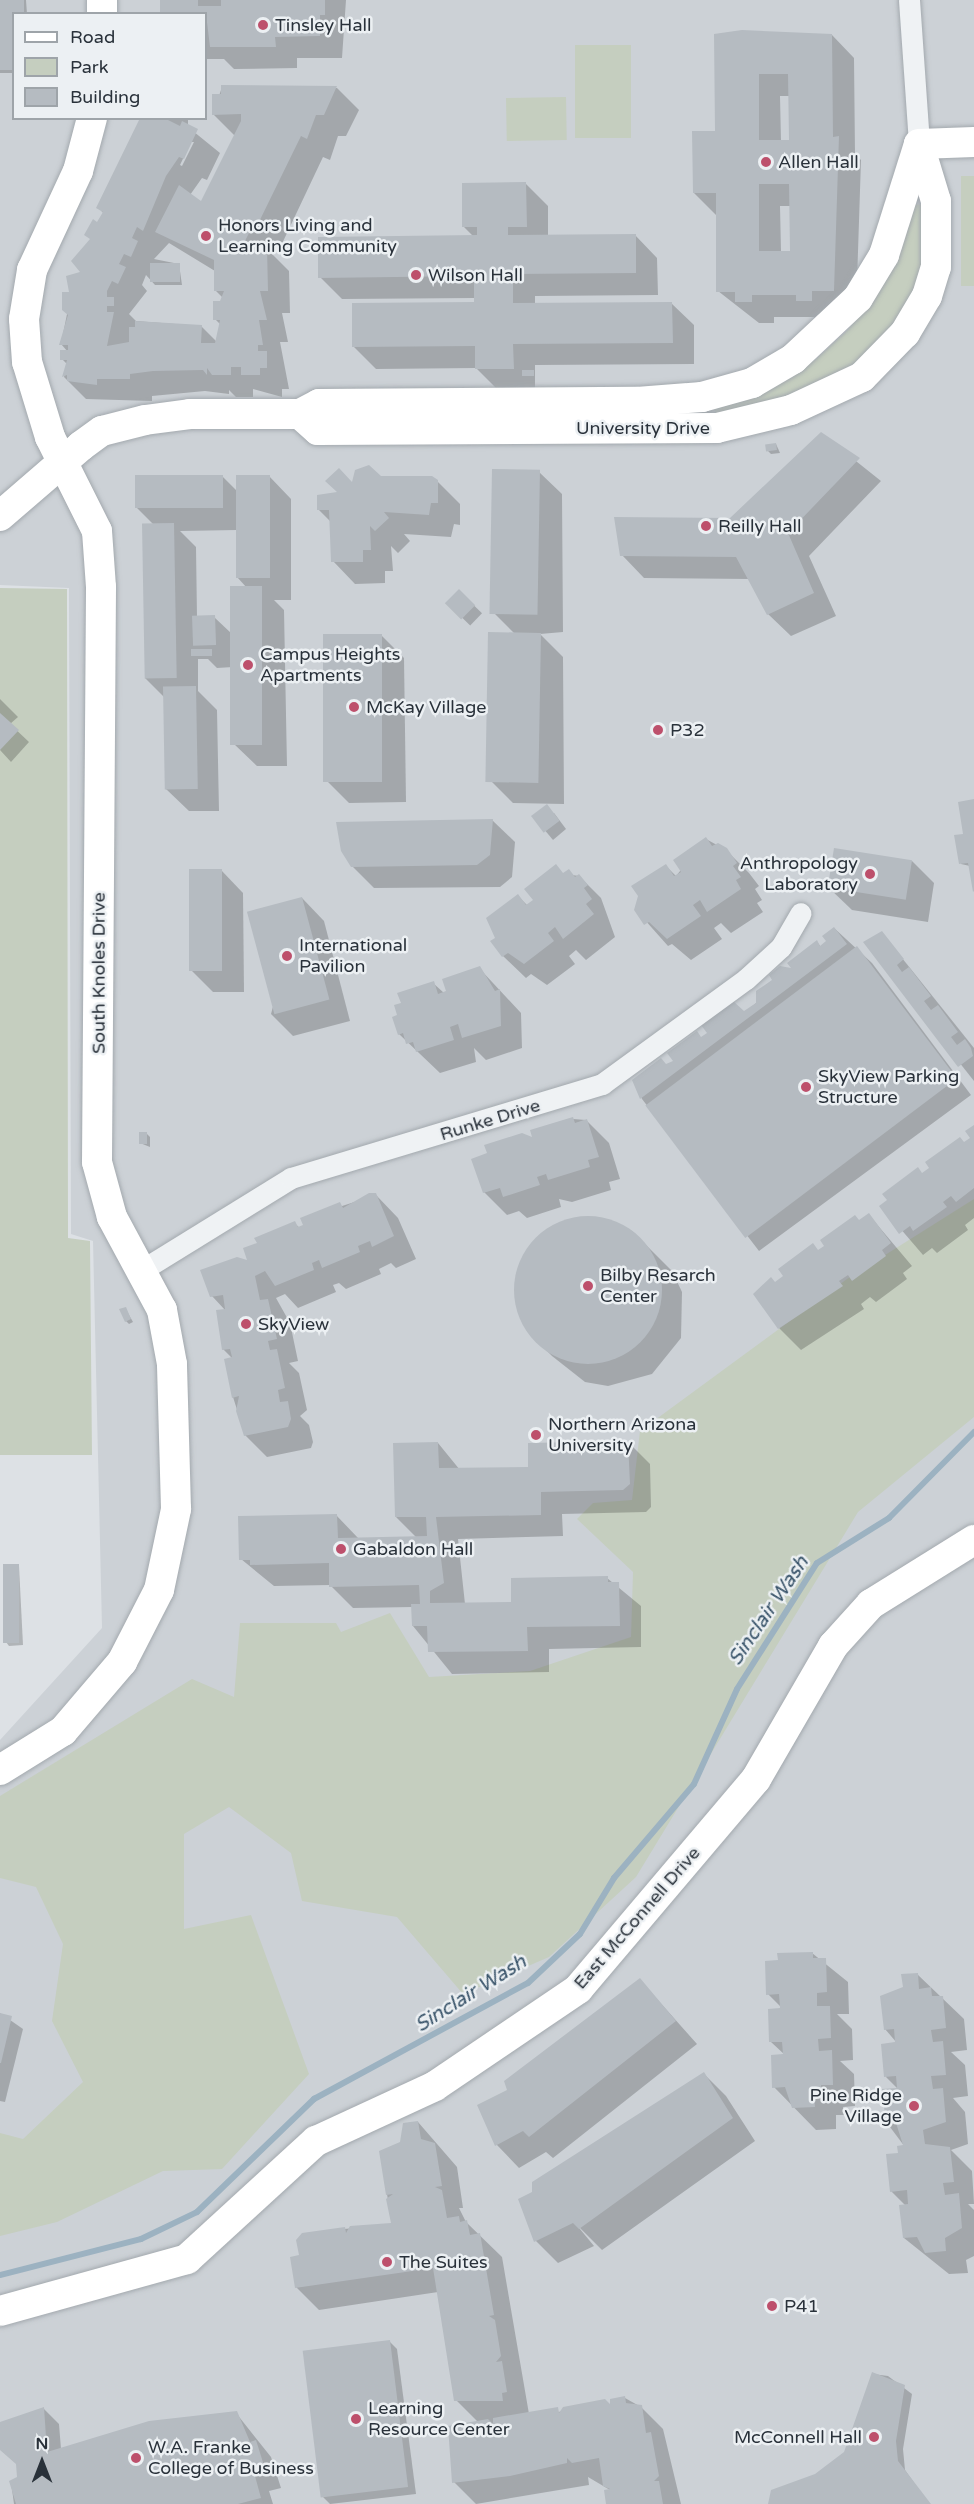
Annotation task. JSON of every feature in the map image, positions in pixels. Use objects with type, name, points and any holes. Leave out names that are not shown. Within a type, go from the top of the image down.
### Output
[{"type":"street","points":[[909,0],[919,144],[974,142]]},
{"type":"street","name":"South Knoles Drive","points":[[0,1770],[63,1731],[122,1662],[159,1590],[172,1546],[177,1440],[172,1364],[162,1310],[105,1201],[98,1169],[101,587],[96,531],[62,461],[27,362],[24,319],[32,270],[78,171],[91,120]]},
{"type":"street","name":"University Drive","points":[[0,516],[62,461],[102,431],[145,420],[190,414],[300,414],[319,404],[637,402],[702,397],[752,383],[793,359],[858,298],[884,255],[919,144]]},
{"type":"street","name":"University Drive","points":[[300,414],[318,430],[717,428],[791,410],[862,377],[905,333],[927,296],[936,267],[936,201],[919,144]]},
{"type":"street","name":"Runke Drive","points":[[142,1270],[291,1178],[602,1084],[746,979],[781,947],[801,913]]},
{"type":"street","name":"East McConnell Drive","points":[[0,2312],[187,2259],[316,2141],[435,2086],[578,1989],[756,1779],[833,1646],[871,1604],[974,1540]]},
{"type":"shaded area","name":"Northern Arizona University","points":[[0,0],[974,0],[974,2504],[0,2504],[0,1740],[102,1628],[93,1241],[71,1234],[69,588],[0,585]]},
{"type":"green space","points":[[575,45],[631,45],[631,138],[575,138]]},
{"type":"green space","points":[[566,97],[567,140],[507,141],[506,98]]},
{"type":"green space","points":[[961,176],[974,176],[974,286],[961,286]]},
{"type":"green space","points":[[913,204],[923,205],[925,263],[916,296],[898,325],[855,364],[808,392],[717,416],[713,405],[757,394],[815,360],[849,329],[883,281]]},
{"type":"green space","points":[[0,588],[67,589],[68,1238],[90,1241],[92,1455],[0,1455]]},
{"type":"green space","points":[[974,1199],[974,1417],[858,1512],[636,1877],[549,1957],[463,1994],[397,1917],[302,1901],[291,1853],[229,1807],[184,1834],[184,1929],[251,1915],[309,2074],[222,2169],[163,2171],[57,2222],[0,2236],[0,2133],[23,2139],[83,2082],[52,2021],[63,1944],[36,1887],[0,1878],[0,1796],[192,1679],[234,1697],[240,1623],[336,1623],[341,1632],[390,1613],[429,1677],[530,1671],[631,1637],[633,1572],[577,1519],[593,1503],[632,1500],[640,1431],[847,1279]]},
{"type":"building","points":[[0,0],[24,0],[24,12],[12,12],[12,70],[0,70]]},
{"type":"building","name":"Tinsley Hall","points":[[160,0],[198,0],[198,6],[221,6],[221,0],[325,0],[325,15],[320,15],[320,36],[275,37],[276,47],[210,47],[207,12],[160,12]]},
{"type":"building","name":"Allen Hall","points":[[742,30],[832,34],[833,137],[839,136],[834,291],[812,291],[812,301],[796,301],[796,295],[752,295],[752,302],[735,302],[735,292],[716,292],[716,193],[693,193],[692,131],[715,131],[714,34]],"holes":[[[759,74],[788,74],[789,140],[759,140]],[[759,184],[789,184],[790,251],[759,251]]]},
{"type":"building","name":"Honors Living and Learning Community","points":[[221,85],[337,86],[324,115],[316,115],[307,139],[301,136],[256,228],[252,227],[245,241],[245,247],[267,247],[268,291],[260,291],[267,320],[259,320],[263,345],[258,345],[258,351],[267,351],[267,368],[260,368],[260,375],[241,375],[241,367],[231,367],[231,375],[212,375],[207,368],[207,375],[203,370],[153,371],[130,374],[130,379],[97,379],[97,385],[67,381],[67,375],[62,377],[67,360],[60,360],[60,350],[68,350],[68,345],[59,345],[68,315],[62,310],[62,292],[69,292],[66,276],[80,272],[71,261],[90,239],[84,235],[93,219],[97,222],[103,212],[96,208],[139,120],[168,120],[180,126],[182,121],[198,129],[184,159],[179,157],[166,176],[143,231],[137,227],[132,238],[138,241],[131,257],[124,254],[119,264],[126,267],[118,284],[112,281],[107,291],[107,297],[114,297],[114,306],[107,306],[107,312],[114,312],[107,346],[129,342],[129,327],[135,327],[135,321],[202,325],[201,343],[215,343],[220,320],[213,320],[213,301],[220,301],[224,291],[214,291],[214,260],[155,232],[179,185],[201,201],[241,121],[241,114],[212,115],[212,94],[221,94]]},
{"type":"building","name":"Wilson Hall","points":[[526,182],[527,227],[508,227],[508,235],[636,234],[636,273],[513,274],[513,303],[672,302],[673,343],[513,344],[514,369],[475,369],[475,346],[352,347],[352,303],[474,302],[474,276],[318,278],[318,237],[477,235],[477,227],[462,227],[462,183]]},
{"type":"building","points":[[150,263],[180,263],[180,282],[150,282]]},
{"type":"building","points":[[522,370],[534,370],[534,376],[522,376]]},
{"type":"building","name":"Reilly Hall","points":[[821,432],[860,458],[788,533],[814,593],[767,615],[736,557],[620,556],[614,517],[730,518]]},
{"type":"building","points":[[776,443],[777,450],[766,451],[765,445]]},
{"type":"building","points":[[369,465],[381,476],[432,476],[438,480],[438,503],[431,503],[429,515],[384,512],[389,518],[375,531],[370,526],[371,550],[363,550],[363,562],[331,562],[329,510],[317,510],[317,495],[337,492],[325,481],[339,468],[352,482],[355,470]]},
{"type":"building","points":[[492,469],[540,470],[537,615],[489,614]]},
{"type":"building","points":[[135,475],[223,475],[223,508],[135,508]]},
{"type":"building","points":[[236,475],[270,475],[270,578],[236,578]]},
{"type":"building","points":[[174,523],[177,678],[145,679],[142,524]]},
{"type":"building","name":"Campus Heights Apartments","points":[[230,586],[262,586],[262,745],[230,745]]},
{"type":"building","points":[[459,589],[475,605],[461,619],[445,603]]},
{"type":"building","name":"Campus Heights Apartments","points":[[215,615],[216,645],[193,646],[192,616]]},
{"type":"building","name":"McKay Village","points":[[488,632],[541,633],[538,783],[485,782]]},
{"type":"building","name":"McKay Village","points":[[323,634],[382,634],[382,782],[323,782]]},
{"type":"building","points":[[191,649],[212,649],[212,656],[191,656]]},
{"type":"building","points":[[196,686],[198,789],[165,790],[163,687]]},
{"type":"building","points":[[0,713],[19,730],[0,750]]},
{"type":"building","points":[[974,799],[973,892],[968,863],[959,864],[954,835],[963,834],[958,802]]},
{"type":"building","points":[[547,804],[560,821],[544,833],[531,816]]},
{"type":"building","points":[[493,819],[490,855],[477,865],[351,867],[341,851],[336,822]]},
{"type":"building","points":[[706,837],[712,846],[718,843],[727,848],[737,863],[733,866],[741,877],[736,880],[741,889],[707,912],[700,900],[693,905],[701,916],[667,939],[649,922],[644,925],[634,910],[638,896],[631,886],[666,864],[674,876],[681,872],[673,860]]},
{"type":"building","name":"Anthropology Laboratory","points":[[834,848],[912,860],[906,900],[828,888]]},
{"type":"building","points":[[556,864],[563,873],[569,869],[575,877],[579,874],[588,885],[584,888],[592,899],[586,904],[594,914],[563,939],[555,927],[548,933],[554,941],[524,964],[508,953],[502,957],[490,941],[495,938],[486,918],[518,894],[526,905],[533,900],[524,889]]},
{"type":"building","points":[[189,869],[222,869],[222,971],[189,971]]},
{"type":"building","name":"International Pavilion","points":[[302,897],[329,999],[274,1014],[247,912]]},
{"type":"building","points":[[834,927],[847,944],[640,1099],[632,1080],[661,1058],[666,1064],[673,1061],[667,1053],[697,1031],[701,1037],[707,1033],[701,1025],[733,1001],[744,1011],[756,1003],[756,991],[772,980],[769,975],[780,966],[791,968],[787,963],[817,940],[820,946],[826,941],[822,936]]},
{"type":"building","points":[[882,931],[904,959],[897,965],[902,972],[909,967],[931,996],[924,1001],[931,1010],[938,1005],[958,1032],[951,1037],[957,1045],[965,1039],[971,1048],[973,1056],[958,1067],[863,942]]},
{"type":"building","name":"SkyView Parking Structure","points":[[857,946],[957,1079],[745,1238],[645,1105]]},
{"type":"building","points":[[480,966],[495,991],[500,989],[501,1026],[462,1038],[458,1024],[450,1027],[454,1040],[416,1052],[413,1042],[406,1044],[403,1033],[398,1035],[392,1017],[397,1015],[394,1005],[401,1003],[397,993],[434,981],[438,994],[446,991],[442,979]]},
{"type":"building","points":[[573,1117],[575,1123],[587,1119],[599,1157],[588,1160],[590,1167],[548,1180],[546,1174],[537,1177],[540,1185],[503,1197],[500,1188],[483,1193],[471,1159],[487,1153],[484,1145],[522,1133],[532,1137],[530,1130]]},
{"type":"building","points":[[974,1125],[974,1188],[956,1202],[951,1196],[943,1202],[947,1207],[913,1231],[910,1226],[899,1234],[879,1206],[887,1200],[882,1194],[918,1167],[922,1173],[929,1168],[925,1162],[960,1137],[964,1142],[970,1138],[965,1131]]},
{"type":"building","points":[[139,1132],[147,1132],[147,1144],[139,1144]]},
{"type":"building","name":"SkyView","points":[[369,1193],[376,1193],[394,1236],[372,1247],[370,1241],[358,1246],[360,1252],[322,1268],[319,1260],[312,1263],[314,1270],[275,1286],[265,1271],[255,1276],[260,1300],[268,1299],[277,1339],[268,1341],[270,1350],[277,1349],[285,1388],[278,1390],[280,1402],[288,1401],[291,1419],[288,1427],[244,1436],[236,1411],[239,1396],[232,1398],[224,1359],[232,1357],[230,1349],[222,1350],[216,1310],[225,1309],[223,1295],[210,1297],[200,1270],[237,1257],[247,1260],[243,1248],[257,1243],[254,1238],[295,1221],[298,1227],[303,1225],[300,1218],[340,1202],[343,1208]]},
{"type":"building","points":[[869,1213],[891,1243],[882,1250],[886,1256],[852,1281],[848,1275],[839,1281],[843,1286],[778,1329],[753,1294],[771,1277],[775,1282],[783,1276],[778,1269],[813,1243],[818,1250],[824,1246],[820,1240],[855,1215],[859,1220]]},
{"type":"building","name":"Bilby Resarch Center","points":[[588,1216],[616,1221],[641,1237],[657,1262],[662,1290],[657,1318],[641,1343],[616,1359],[588,1364],[560,1359],[535,1343],[519,1318],[514,1290],[519,1262],[535,1237],[560,1221]]},
{"type":"building","points":[[126,1307],[131,1319],[125,1322],[119,1309]]},
{"type":"building","name":"Gabaldon Hall","points":[[628,1441],[630,1484],[623,1490],[541,1492],[541,1515],[436,1517],[444,1583],[430,1591],[430,1603],[511,1602],[511,1578],[608,1576],[608,1582],[619,1582],[620,1626],[527,1627],[528,1651],[428,1652],[427,1626],[412,1626],[411,1604],[420,1604],[419,1585],[329,1587],[329,1563],[250,1565],[250,1560],[239,1560],[238,1516],[337,1514],[338,1538],[427,1536],[426,1517],[395,1517],[393,1443],[438,1442],[439,1468],[528,1467],[528,1443]]},
{"type":"building","points":[[3,1564],[19,1564],[19,1643],[3,1643]]},
{"type":"building","name":"Pine Ridge Village","points":[[813,1952],[813,1958],[826,1958],[827,1992],[817,1993],[817,2006],[830,2006],[831,2038],[818,2039],[819,2051],[832,2050],[833,2085],[821,2085],[822,2093],[814,2093],[815,2107],[792,2108],[785,2087],[772,2088],[771,2055],[783,2054],[782,2042],[769,2042],[768,2009],[780,2008],[779,1994],[766,1995],[765,1961],[778,1960],[777,1953]]},
{"type":"building","name":"Pine Ridge Village","points":[[918,1973],[919,1989],[931,1987],[932,1996],[943,1996],[946,2028],[931,2030],[933,2042],[943,2041],[946,2075],[931,2076],[933,2089],[943,2088],[946,2122],[923,2130],[925,2144],[950,2147],[954,2182],[943,2183],[945,2195],[959,2193],[962,2228],[945,2238],[946,2251],[925,2253],[917,2237],[903,2238],[899,2205],[908,2204],[907,2190],[890,2192],[886,2154],[898,2153],[897,2146],[903,2145],[896,2123],[886,2124],[882,2089],[897,2088],[896,2076],[884,2077],[881,2044],[895,2042],[894,2029],[884,2030],[880,1996],[903,1987],[901,1974]]},
{"type":"building","points":[[640,1978],[676,2021],[529,2137],[523,2131],[495,2146],[477,2105],[507,2090],[504,2081]]},
{"type":"building","points":[[0,2013],[12,2016],[1,2063],[0,2063]]},
{"type":"building","name":"The Suites","points":[[704,2072],[733,2118],[579,2229],[573,2223],[534,2242],[518,2199],[532,2192],[532,2182]]},
{"type":"building","name":"The Suites","points":[[418,2121],[421,2139],[435,2143],[442,2186],[435,2187],[442,2190],[447,2218],[459,2216],[460,2222],[467,2220],[470,2235],[480,2233],[494,2315],[489,2316],[495,2320],[501,2356],[496,2362],[502,2361],[507,2392],[502,2393],[503,2401],[454,2401],[433,2268],[295,2288],[290,2257],[299,2255],[296,2240],[302,2233],[345,2227],[346,2233],[350,2226],[391,2223],[386,2199],[393,2194],[386,2195],[379,2151],[400,2142],[403,2123]]},
{"type":"building","name":"Learning Resource Center","points":[[390,2340],[408,2487],[321,2498],[303,2351]]},
{"type":"building","name":"McConnell Hall","points":[[872,2372],[905,2385],[896,2441],[898,2461],[931,2504],[768,2504],[771,2490],[815,2474],[844,2452]]},
{"type":"building","points":[[625,2396],[626,2403],[642,2405],[646,2433],[651,2432],[659,2476],[654,2481],[659,2481],[663,2504],[606,2504],[604,2490],[610,2489],[603,2486],[599,2458],[572,2463],[567,2458],[567,2463],[510,2476],[452,2483],[448,2426],[488,2419],[493,2424],[493,2418],[558,2407],[559,2413],[563,2407],[605,2399],[610,2404],[610,2399]]},
{"type":"building","name":"W.A. Franke College of Business","points":[[44,2407],[47,2452],[149,2421],[237,2411],[250,2442],[256,2440],[266,2472],[255,2476],[261,2498],[238,2504],[16,2504],[9,2481],[17,2477],[16,2464],[0,2450],[0,2422]]},
{"type":"waterway","name":"Sinclair Wash","points":[[0,2275],[141,2239],[197,2212],[314,2099],[528,1983],[580,1934],[614,1878],[694,1784],[737,1689],[817,1563],[889,1518],[974,1432]]},
{"type":"place","name":"Tinsley Hall","points":[[263,25]]},
{"type":"place","name":"Allen Hall","points":[[766,162]]},
{"type":"place","name":"Honors Living and Learning Community","points":[[206,236]]},
{"type":"place","name":"Wilson Hall","points":[[416,275]]},
{"type":"place","name":"Reilly Hall","points":[[706,526]]},
{"type":"place","name":"Campus Heights Apartments","points":[[248,665]]},
{"type":"place","name":"McKay Village","points":[[354,707]]},
{"type":"place","name":"P32","points":[[658,730]]},
{"type":"place","name":"Anthropology Laboratory","points":[[870,874]]},
{"type":"place","name":"International Pavilion","points":[[287,956]]},
{"type":"place","name":"SkyView Parking Structure","points":[[806,1087]]},
{"type":"place","name":"Bilby Resarch Center","points":[[588,1286]]},
{"type":"place","name":"SkyView","points":[[246,1324]]},
{"type":"place","name":"Northern Arizona University","points":[[536,1435]]},
{"type":"place","name":"Gabaldon Hall","points":[[341,1549]]},
{"type":"place","name":"Pine Ridge Village","points":[[914,2106]]},
{"type":"place","name":"The Suites","points":[[387,2262]]},
{"type":"place","name":"P41","points":[[772,2306]]},
{"type":"place","name":"Learning Resource Center","points":[[356,2419]]},
{"type":"place","name":"McConnell Hall","points":[[874,2437]]},
{"type":"place","name":"W.A. Franke College of Business","points":[[136,2458]]}]
